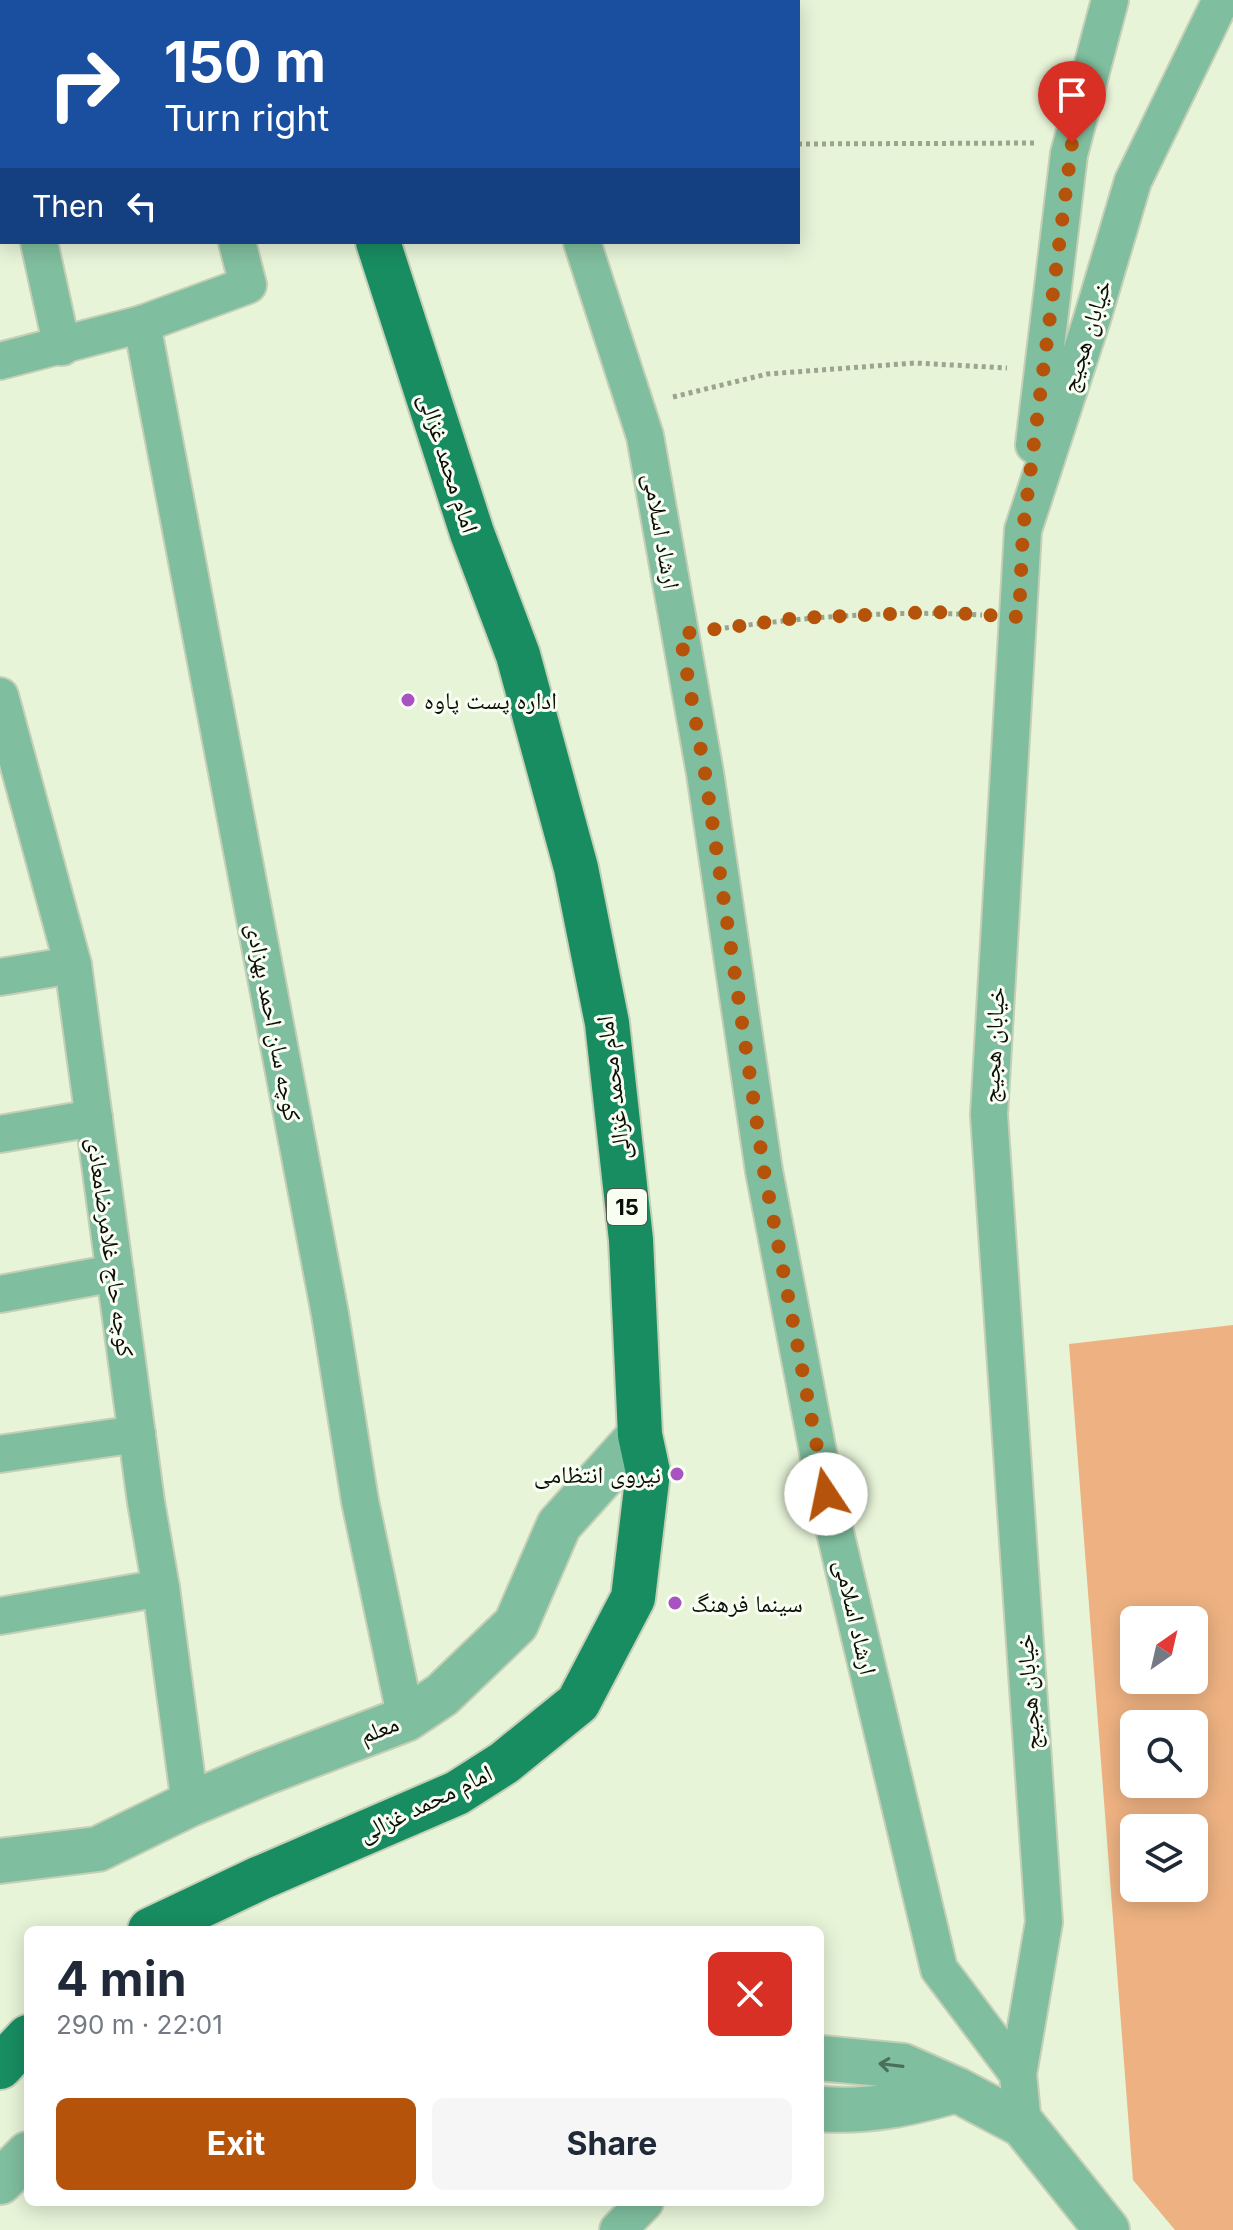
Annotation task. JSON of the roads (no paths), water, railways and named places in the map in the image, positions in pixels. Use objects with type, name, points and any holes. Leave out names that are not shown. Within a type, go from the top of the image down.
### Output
[{"type":"main road","name":"امام محمد غزالی","points":[[158,1926],[457,1793],[504,1763],[578,1703],[633,1598],[648,1472],[640,1435],[631,1240],[607,1023],[576,868],[518,655],[472,533],[379,244]]},
{"type":"main road","points":[[0,2067],[24,2041]]},
{"type":"street","points":[[1023,530],[1072,143],[1110,0]]},
{"type":"street","name":"خیابان هجیج","points":[[1023,2125],[1018,2074],[1044,1922],[989,1115],[1023,530],[1133,181],[1221,0]]},
{"type":"street","points":[[39,244],[62,347]]},
{"type":"street","points":[[0,361],[142,324],[248,285],[238,244]]},
{"type":"street","name":"ارشاد اسلامی","points":[[583,244],[645,436],[705,773],[764,1171],[834,1524],[939,1969],[1018,2074]]},
{"type":"street","name":"کوچه سان احمد بهزادی","points":[[142,324],[330,1314],[360,1501],[406,1719]]},
{"type":"street","name":"کوچه حاج غلامرضامعاذی","points":[[0,696],[73,965],[190,1804]]},
{"type":"street","points":[[0,977],[73,965]]},
{"type":"street","points":[[0,1134],[94,1118]]},
{"type":"street","points":[[0,1294],[115,1273]]},
{"type":"street","points":[[0,1454],[137,1434]]},
{"type":"street","name":"معلم","points":[[0,1861],[98,1849],[190,1804],[406,1719],[442,1695],[516,1624],[559,1525],[640,1435]]},
{"type":"street","points":[[0,1616],[161,1588]]},
{"type":"street","points":[[824,2058],[903,2066],[1023,2125],[1107,2230]]},
{"type":"street","points":[[824,2109],[851,2112],[909,2104],[957,2090]]},
{"type":"street","points":[[0,2182],[24,2158]]},
{"type":"street","points":[[618,2230],[641,2206]]},
{"type":"place","name":"اداره پست پاوه","points":[[408,700]]},
{"type":"place","name":"نیروی انتظامی","points":[[677,1474]]},
{"type":"place","name":"سینما فرهنگ","points":[[675,1603]]}]
